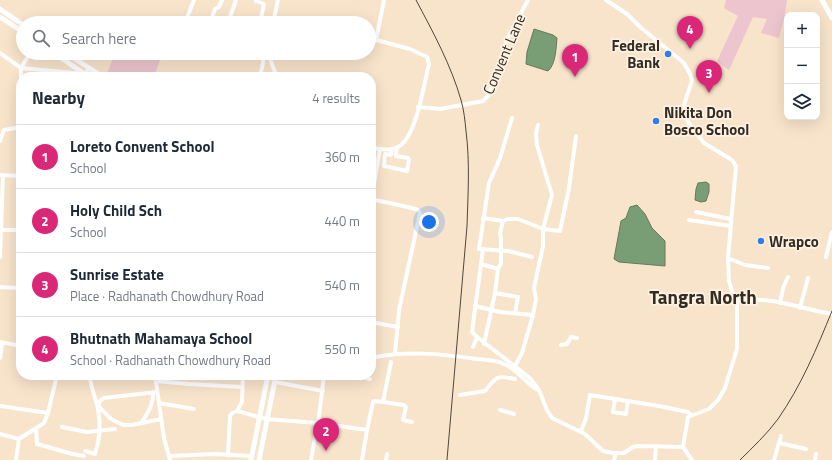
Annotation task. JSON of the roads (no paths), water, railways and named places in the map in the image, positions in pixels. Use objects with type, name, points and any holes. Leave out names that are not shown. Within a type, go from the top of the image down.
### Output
[{"type":"main road","points":[[822,0],[832,18]]},
{"type":"main road","points":[[0,9],[16,20]]},
{"type":"main road","points":[[0,18],[16,28]]},
{"type":"main road","points":[[64,60],[81,72]]},
{"type":"main road","points":[[77,60],[96,72]]},
{"type":"main road","points":[[251,458],[267,380]]},
{"type":"main road","points":[[259,460],[266,419],[275,382]]},
{"type":"street","points":[[188,16],[194,0]]},
{"type":"street","points":[[213,16],[222,0]]},
{"type":"street","points":[[230,16],[236,0]]},
{"type":"street","points":[[256,0],[264,4],[261,16]]},
{"type":"street","points":[[275,16],[278,0]]},
{"type":"street","points":[[376,149],[392,149],[401,144],[406,138],[415,123],[429,64],[427,57],[410,49],[376,40],[384,0]]},
{"type":"street","name":"Convent Lane","points":[[418,107],[440,109],[483,101],[488,96],[507,39],[528,0]]},
{"type":"street","points":[[606,0],[627,14],[639,26],[684,63],[692,80],[684,105],[684,115],[704,143],[732,160],[736,166],[728,258],[729,281],[737,301],[737,349],[725,388],[718,400],[709,409],[691,415],[687,419],[683,447],[692,460]]},
{"type":"street","points":[[0,53],[21,68],[54,72]]},
{"type":"street","points":[[21,72],[21,68],[26,60]]},
{"type":"street","points":[[261,72],[264,60]]},
{"type":"street","points":[[271,60],[275,72]]},
{"type":"street","points":[[88,72],[89,68]]},
{"type":"street","points":[[512,118],[500,158],[489,183],[483,218],[481,264],[472,332],[484,344],[530,378],[539,390],[552,418],[581,431],[602,451],[624,453],[635,446],[683,447]]},
{"type":"street","points":[[515,366],[522,353],[533,315],[536,299],[534,288],[543,246],[543,229],[552,195],[537,145],[536,134],[538,125]]},
{"type":"street","points":[[0,141],[4,130],[16,129]]},
{"type":"street","points":[[483,218],[503,221],[508,219],[518,220],[543,229],[560,231],[569,188],[576,136]]},
{"type":"street","points":[[396,156],[397,147]]},
{"type":"street","points":[[376,172],[380,149]]},
{"type":"street","points":[[391,155],[392,149]]},
{"type":"street","points":[[385,154],[396,156],[408,158],[409,161],[407,171],[384,166],[385,154]]},
{"type":"street","points":[[0,257],[1,175],[16,176]]},
{"type":"street","points":[[376,201],[412,208],[418,210],[420,213],[399,310],[396,354]]},
{"type":"street","points":[[696,212],[731,219]]},
{"type":"street","points":[[689,220],[731,226]]},
{"type":"street","points":[[484,344],[492,310],[498,269],[501,263],[502,239],[500,233],[503,221]]},
{"type":"street","points":[[1,230],[16,230]]},
{"type":"street","points":[[826,257],[832,232]]},
{"type":"street","points":[[481,249],[518,253],[532,257]]},
{"type":"street","points":[[728,258],[745,265],[768,268]]},
{"type":"street","points":[[481,264],[498,269]]},
{"type":"street","points":[[780,303],[788,276]]},
{"type":"street","points":[[800,308],[808,278]]},
{"type":"street","points":[[0,287],[16,288]]},
{"type":"street","points":[[495,293],[518,297],[515,314]]},
{"type":"street","points":[[737,301],[753,299],[832,314]]},
{"type":"street","points":[[475,306],[515,314],[533,315]]},
{"type":"street","points":[[376,323],[398,327]]},
{"type":"street","points":[[473,347],[477,337]]},
{"type":"street","points":[[561,345],[567,344],[571,337],[577,338]]},
{"type":"street","points":[[0,358],[1,343],[16,345]]},
{"type":"street","points":[[376,357],[396,354],[419,353],[453,355],[506,364],[531,387],[539,390]]},
{"type":"street","points":[[383,402],[391,362]]},
{"type":"street","points":[[460,395],[485,391],[495,378],[502,376],[515,379]]},
{"type":"street","points":[[16,460],[19,439],[27,432],[36,429],[44,423],[57,380]]},
{"type":"street","points":[[36,429],[37,444],[73,454],[95,454],[100,431],[98,410],[90,380]]},
{"type":"street","points":[[228,455],[230,416],[232,413],[237,411],[242,402],[243,380]]},
{"type":"street","points":[[310,460],[318,423],[324,380]]},
{"type":"street","points":[[142,422],[152,405],[156,381],[242,387]]},
{"type":"street","points":[[275,382],[323,391]]},
{"type":"street","points":[[155,392],[159,403],[169,458],[228,455],[251,458]]},
{"type":"street","points":[[155,392],[104,398],[98,404],[111,419],[124,425],[132,425],[161,419]]},
{"type":"street","points":[[581,431],[586,418],[590,395],[659,406],[688,412],[691,415]]},
{"type":"street","points":[[615,399],[613,412],[626,414],[628,401]]},
{"type":"street","points":[[362,460],[374,401],[404,405],[406,407],[402,420],[412,422]]},
{"type":"street","points":[[159,403],[194,409]]},
{"type":"street","points":[[0,406],[48,413]]},
{"type":"street","points":[[500,410],[514,414]]},
{"type":"street","points":[[237,411],[266,419],[318,423],[367,430]]},
{"type":"street","points":[[62,427],[87,432],[115,429]]},
{"type":"street","points":[[0,434],[19,439]]},
{"type":"street","points":[[774,460],[781,436]]},
{"type":"street","points":[[779,443],[806,449]]},
{"type":"street","points":[[655,460],[656,446]]},
{"type":"street","points":[[614,460],[616,453]]},
{"type":"street","points":[[72,460],[73,454]]},
{"type":"street","points":[[386,460],[387,454]]},
{"type":"street","points":[[815,460],[816,454]]},
{"type":"railway","points":[[416,0],[441,49],[457,87],[464,112],[468,154],[467,226],[447,460]]},
{"type":"railway","points":[[740,460],[778,419],[808,366],[832,311]]},
{"type":"place","name":"Bhutnath Mahamaya School","points":[[690,49]]},
{"type":"place","name":"Federal Bank","points":[[668,54]]},
{"type":"place","name":"Loreto Convent School","points":[[575,77]]},
{"type":"place","name":"Sunrise Estate","points":[[709,93]]},
{"type":"place","name":"Nikita Don Bosco School","points":[[656,121]]},
{"type":"place","name":"Wrapco","points":[[761,241]]},
{"type":"place","name":"Holy Child Sch","points":[[326,451]]},
{"type":"district","name":"Tangra North","points":[[703,296]]}]
